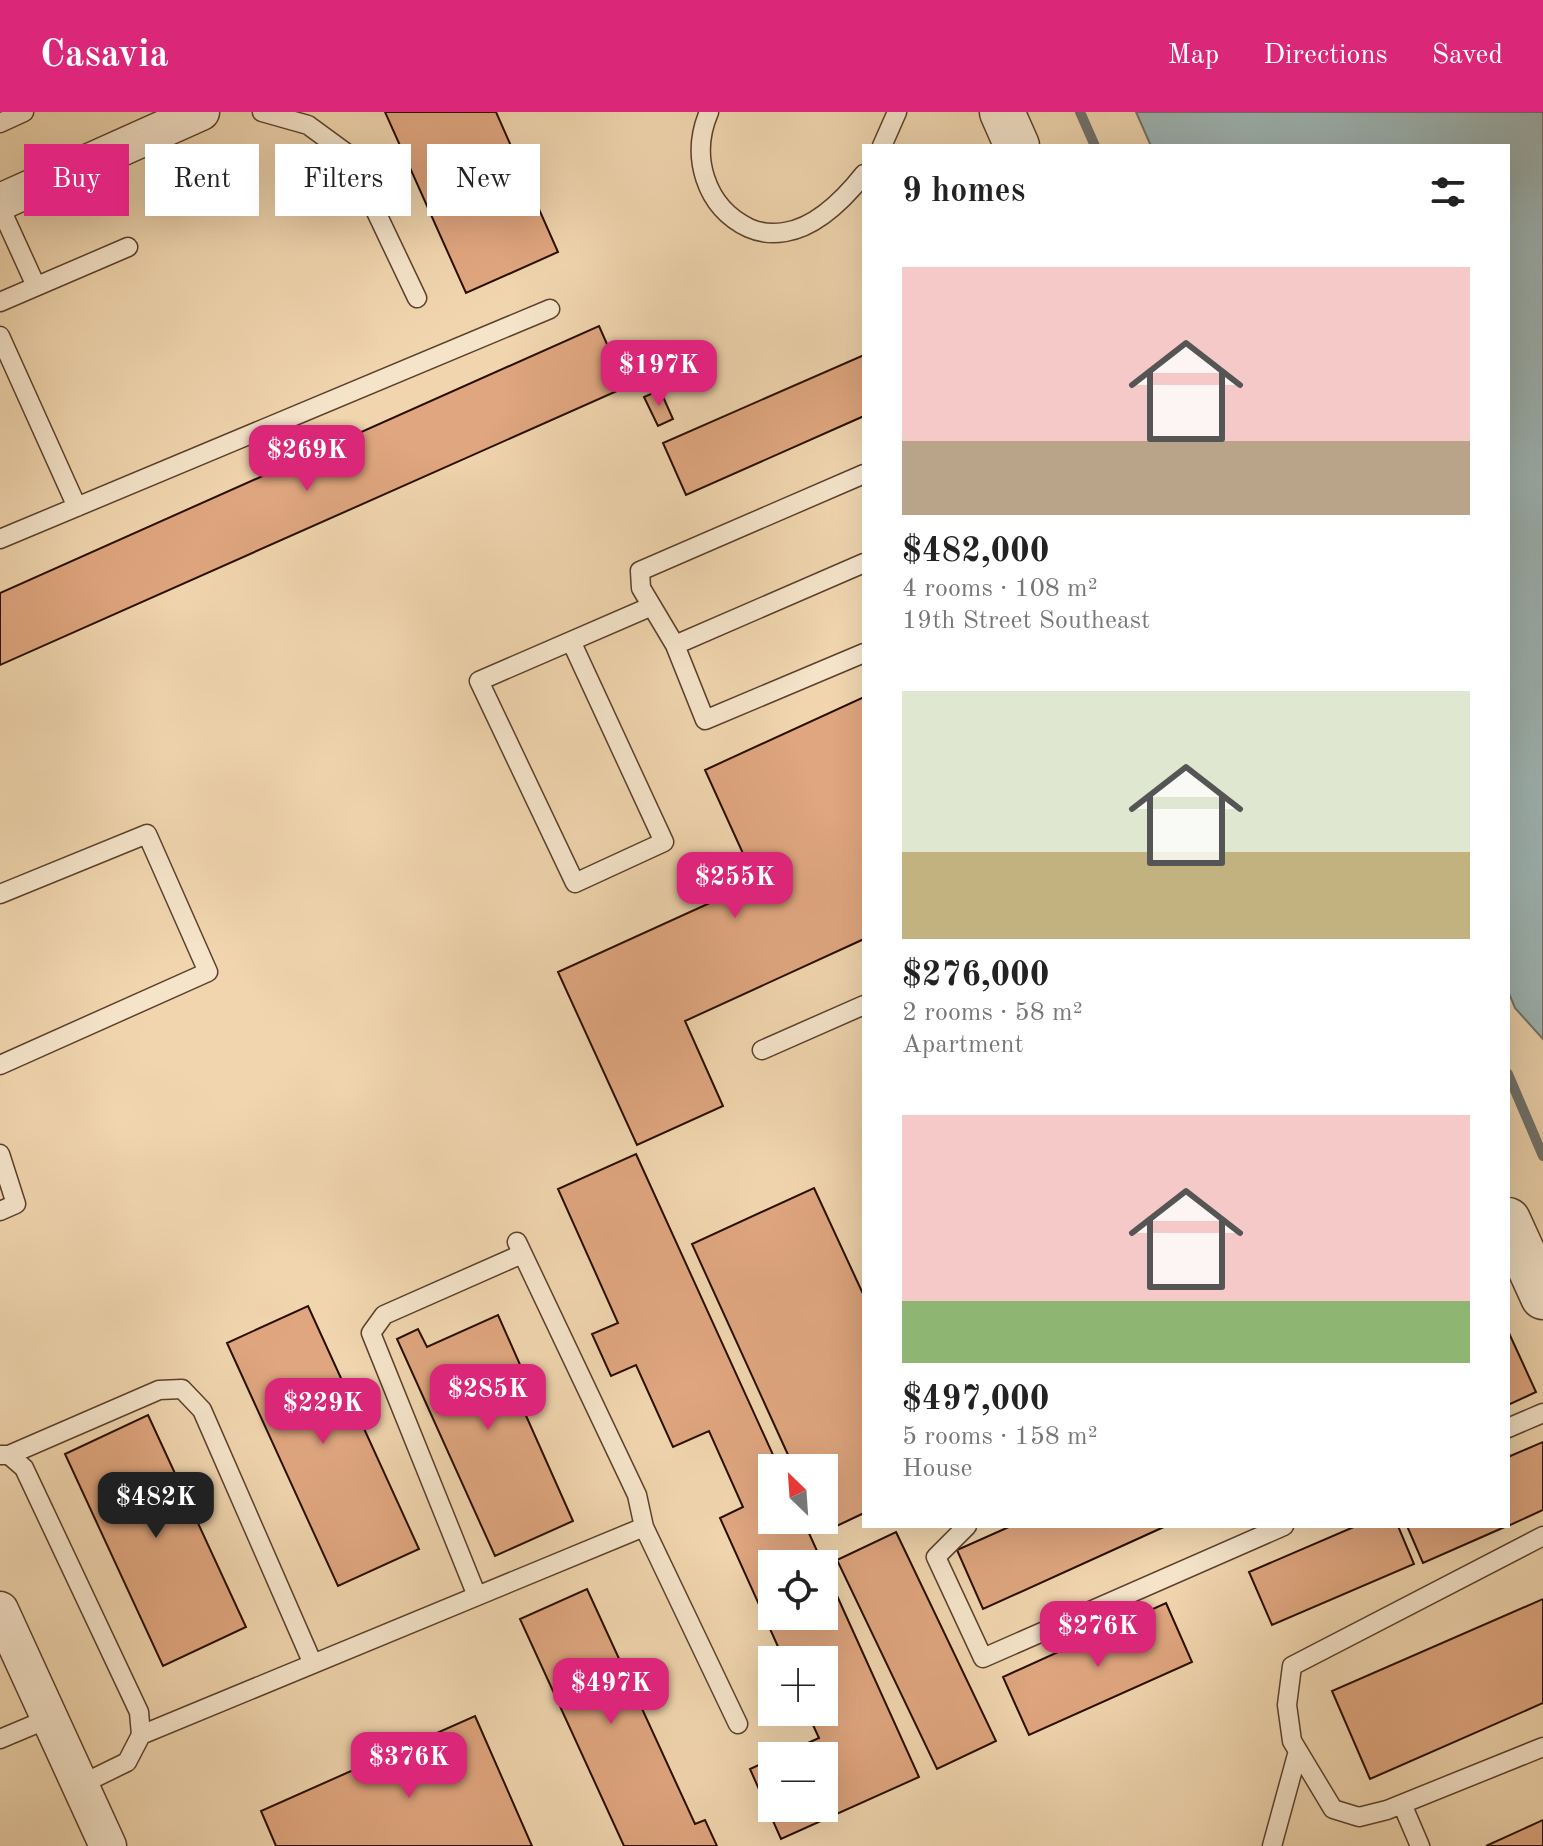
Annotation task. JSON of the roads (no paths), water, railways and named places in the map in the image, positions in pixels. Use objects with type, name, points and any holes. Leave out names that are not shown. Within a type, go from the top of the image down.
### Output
[{"type":"street","points":[[0,204],[201,112]]},
{"type":"street","points":[[1002,112],[1016,144]]},
{"type":"street","points":[[1510,1224],[1543,1297]]},
{"type":"street","points":[[0,1610],[108,1846]]},
{"type":"lane","points":[[0,123],[24,112]]},
{"type":"lane","points":[[262,112],[308,125],[349,155],[417,298]]},
{"type":"lane","points":[[709,112],[700,148],[704,174],[713,199],[735,221],[760,232],[786,232],[816,220],[845,198],[862,177]]},
{"type":"lane","points":[[883,144],[897,112]]},
{"type":"lane","points":[[0,204],[36,286]]},
{"type":"lane","points":[[0,302],[128,247]]},
{"type":"lane","points":[[0,539],[550,309]]},
{"type":"lane","points":[[0,336],[77,507]]},
{"type":"lane","points":[[862,475],[640,571],[641,588],[675,645],[705,720],[862,654]]},
{"type":"lane","points":[[675,645],[862,564]]},
{"type":"lane","points":[[571,641],[664,842],[575,883],[479,681],[571,641],[652,606]]},
{"type":"lane","points":[[0,894],[147,834],[208,972],[0,1065]]},
{"type":"lane","points":[[762,1050],[862,1006]]},
{"type":"lane","points":[[0,1154],[16,1204],[0,1211]]},
{"type":"lane","points":[[477,1596],[371,1333],[384,1315],[519,1248],[637,1495],[644,1527],[738,1724]]},
{"type":"lane","points":[[4,1455],[159,1390],[182,1389],[202,1410],[313,1664]]},
{"type":"lane","points":[[1510,1427],[1543,1413]]},
{"type":"lane","points":[[4,1455],[24,1468],[139,1712],[141,1735],[127,1762],[80,1785]]},
{"type":"lane","points":[[141,1735],[644,1527]]},
{"type":"lane","points":[[965,1528],[936,1557],[983,1658],[1279,1528]]},
{"type":"lane","points":[[1543,1536],[1292,1666],[1287,1705],[1292,1741],[1333,1809],[1359,1817],[1387,1810],[1543,1747]]},
{"type":"lane","points":[[0,1739],[50,1718]]},
{"type":"lane","points":[[1272,1846],[1298,1751]]},
{"type":"lane","points":[[1402,1804],[1420,1846]]},
{"type":"water","points":[[1136,112],[1543,112],[1543,1039],[1515,1008],[1510,996],[1510,144],[1150,144]]},
{"type":"waterway","points":[[1080,112],[1094,144]]},
{"type":"waterway","points":[[1510,1079],[1543,1156]]}]
